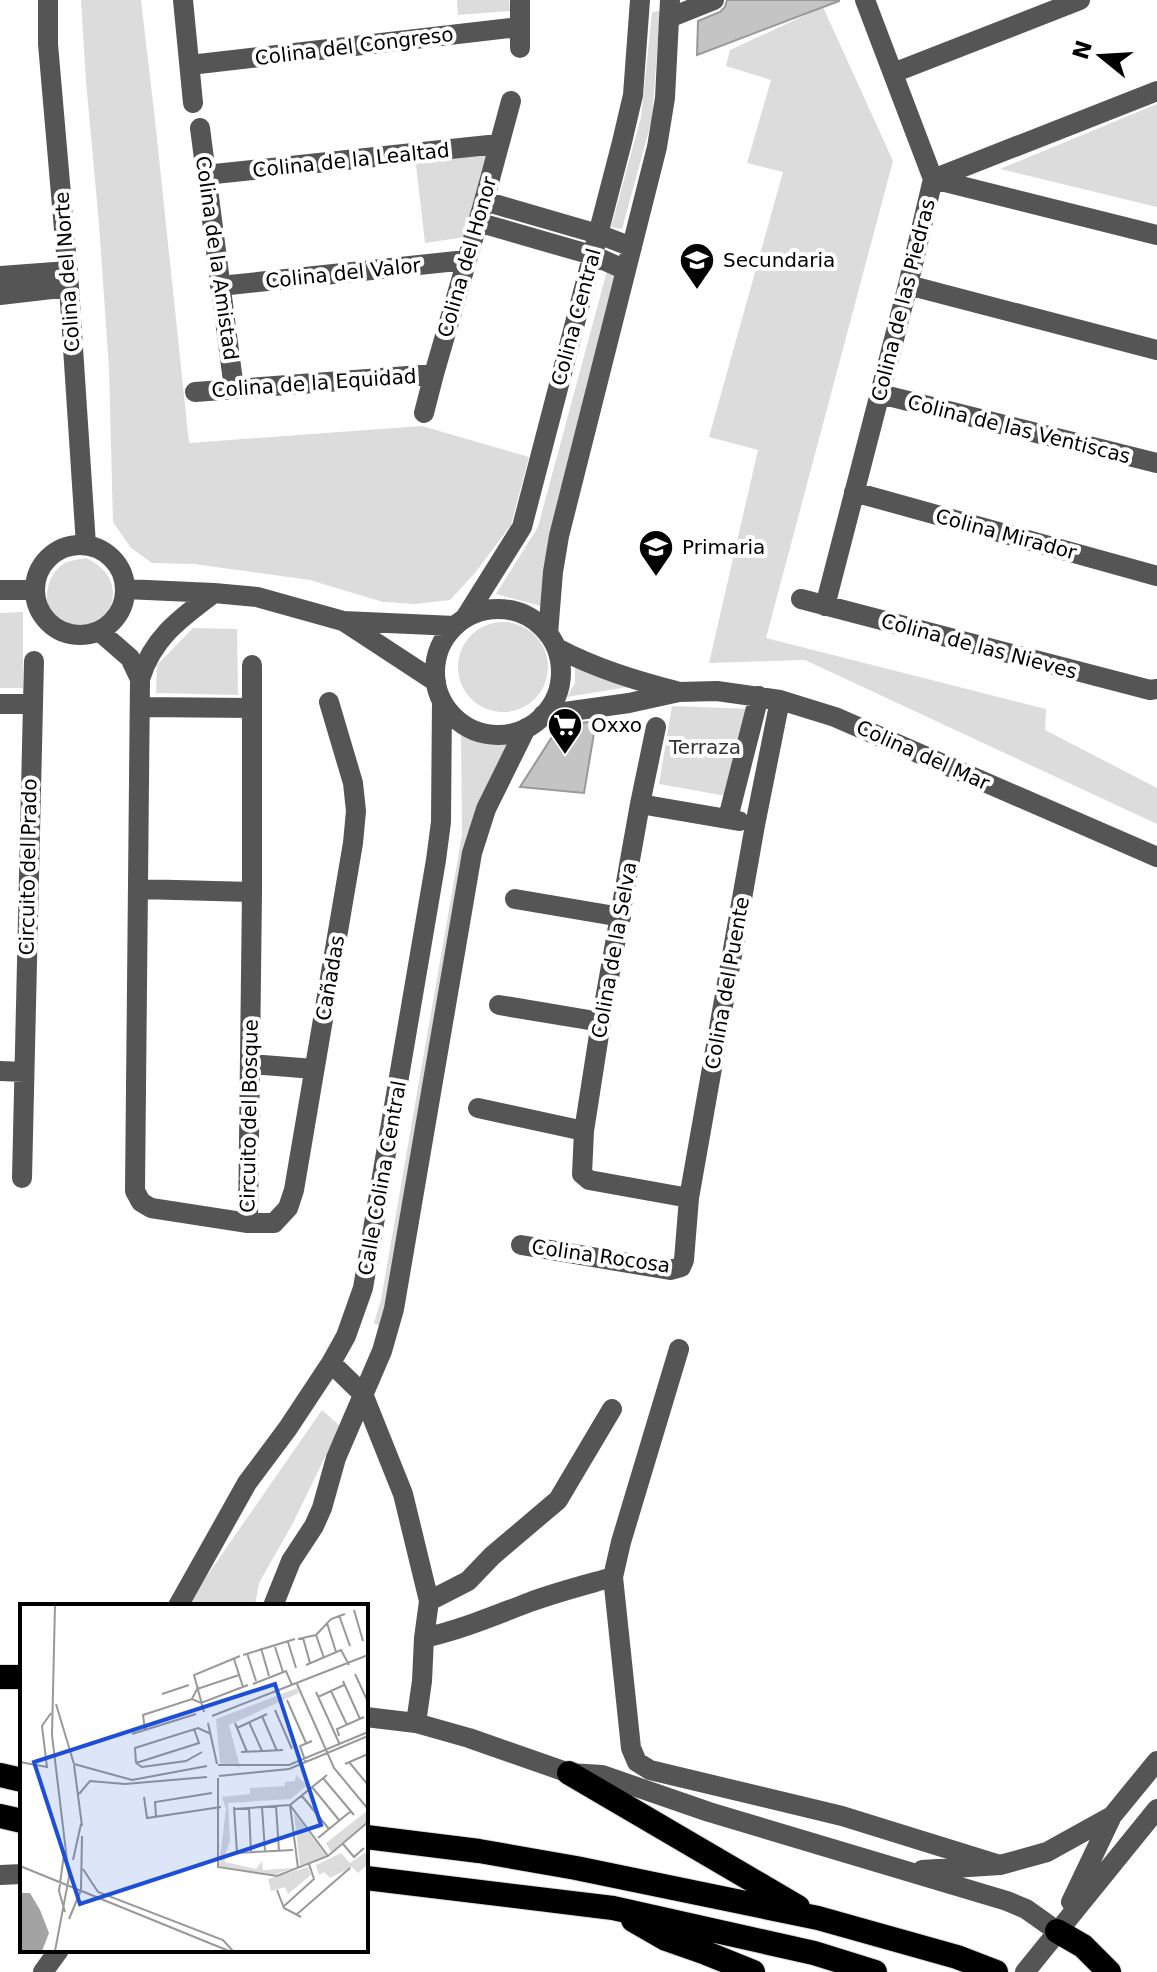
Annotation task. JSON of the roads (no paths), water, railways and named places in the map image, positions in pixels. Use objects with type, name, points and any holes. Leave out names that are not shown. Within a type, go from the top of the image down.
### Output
[{"type":"highway","points":[[569,1773],[818,1918]]},
{"type":"highway","points":[[0,1775],[20,1780]]},
{"type":"highway","points":[[0,1816],[20,1821]]},
{"type":"highway","points":[[368,1837],[479,1851],[576,1868],[818,1918],[957,1957],[996,1972]]},
{"type":"highway","points":[[368,1878],[613,1908],[814,1953],[875,1972]]},
{"type":"highway","points":[[613,1908],[666,1939],[753,1972]]},
{"type":"highway","points":[[1057,1931],[1083,1946],[1109,1972]]},
{"type":"street","name":"Colina del Norte","points":[[48,0],[48,44],[86,545]]},
{"type":"street","points":[[183,0],[193,103]]},
{"type":"street","name":"Colina del Congreso","points":[[190,65],[519,37],[520,0]]},
{"type":"street","name":"Colina Central","points":[[460,622],[522,527],[633,95],[640,0]]},
{"type":"street","points":[[670,9],[714,0]]},
{"type":"street","name":"Colina de las Piedras","points":[[825,606],[933,179],[865,0]]},
{"type":"street","points":[[893,73],[1080,0]]},
{"type":"street","name":"Colina Central","points":[[552,641],[553,572],[559,536],[657,147],[665,98],[670,9]]},
{"type":"street","points":[[933,179],[1157,91]]},
{"type":"street","name":"Colina del Honor","points":[[424,413],[511,101]]},
{"type":"street","name":"Colina de la Amistad","points":[[200,128],[234,389]]},
{"type":"street","name":"Colina de la Lealtad","points":[[205,175],[498,144]]},
{"type":"street","points":[[933,179],[1157,235]]},
{"type":"street","points":[[484,201],[632,247]]},
{"type":"street","points":[[477,222],[592,255],[626,270]]},
{"type":"street","name":"Colina del Valor","points":[[220,286],[466,260]]},
{"type":"street","points":[[0,276],[68,279]]},
{"type":"street","points":[[0,295],[68,279]]},
{"type":"street","points":[[908,285],[1157,350]]},
{"type":"street","name":"Colina de la Equidad","points":[[195,392],[434,374]]},
{"type":"street","name":"Colina de las Ventiscas","points":[[880,394],[1157,463]]},
{"type":"street","name":"Colina Mirador","points":[[854,492],[1157,576]]},
{"type":"street","points":[[73,545],[86,545],[109,555],[123,577],[125,589],[118,614],[99,631],[86,635],[73,635],[50,624],[36,602],[35,590],[42,565],[50,556],[73,545]]},
{"type":"street","points":[[125,589],[257,597],[343,621],[460,622]]},
{"type":"street","points":[[0,590],[35,590]]},
{"type":"street","name":"Circuito del Bosque","points":[[214,593],[179,619],[159,641],[146,661],[140,679],[135,1191],[141,1202],[151,1208],[248,1223],[252,665]]},
{"type":"street","name":"Colina de las Nieves","points":[[801,599],[1150,690],[1157,689]]},
{"type":"street","points":[[343,621],[439,692],[454,717],[470,728],[488,734],[508,734],[526,728],[543,715],[557,695],[561,672],[552,641],[535,620],[519,612],[500,608],[482,611],[460,622],[442,642],[436,662],[439,692]]},
{"type":"street","points":[[99,631],[130,658],[140,679]]},
{"type":"street","name":"Colina del Mar","points":[[552,641],[580,661],[623,677],[679,692]]},
{"type":"street","name":"Circuito del Prado","points":[[22,1178],[34,661]]},
{"type":"street","name":"Colina del Mar","points":[[543,715],[629,703],[679,692],[717,691],[780,700],[835,717],[1157,857]]},
{"type":"street","name":"Calle Colina Central","points":[[179,1604],[247,1483],[331,1363],[346,1336],[363,1288],[441,822],[439,692]]},
{"type":"street","points":[[728,818],[759,696]]},
{"type":"street","name":"Colina del Puente","points":[[681,1267],[689,1198],[780,700]]},
{"type":"street","name":"Cañadas","points":[[248,1223],[274,1223],[288,1208],[294,1190],[353,843],[356,811],[353,783],[329,702]]},
{"type":"street","points":[[0,704],[32,704]]},
{"type":"street","points":[[141,707],[252,708]]},
{"type":"street","name":"Colina de la Selva","points":[[656,727],[601,1022],[584,1131],[582,1174],[589,1180],[689,1198]]},
{"type":"street","name":"Calle Colina Central","points":[[274,1604],[291,1561],[318,1517],[336,1458],[382,1351],[394,1309],[472,853],[486,809],[526,728]]},
{"type":"street","points":[[640,804],[755,825]]},
{"type":"street","points":[[138,889],[252,892]]},
{"type":"street","points":[[515,899],[621,917]]},
{"type":"street","points":[[499,1005],[601,1022]]},
{"type":"street","points":[[250,1064],[314,1069]]},
{"type":"street","points":[[0,1071],[24,1072]]},
{"type":"street","points":[[478,1108],[584,1131]]},
{"type":"street","name":"Colina Rocosa","points":[[521,1245],[670,1270],[681,1267]]},
{"type":"street","points":[[679,1349],[613,1577],[631,1748],[637,1762],[650,1770],[842,1816],[1000,1865]]},
{"type":"street","points":[[331,1363],[363,1394],[403,1494],[429,1601],[416,1723]]},
{"type":"street","points":[[429,1601],[468,1581],[492,1556],[558,1500],[612,1409]]},
{"type":"street","points":[[424,1638],[613,1577]]},
{"type":"street","points":[[368,1717],[416,1723],[569,1773],[602,1775],[709,1812],[1007,1901],[1026,1909],[1057,1931]]},
{"type":"street","points":[[1057,1931],[1112,1816],[1157,1761]]},
{"type":"street","points":[[1028,1968],[1157,1809]]},
{"type":"street","points":[[909,1871],[1000,1865],[1047,1852],[1112,1816]]},
{"type":"street","points":[[0,1875],[20,1874]]},
{"type":"street","points":[[43,1972],[58,1952]]},
{"type":"place","name":"Secundaria","points":[[697,291]]},
{"type":"place","name":"Primaria","points":[[656,578]]},
{"type":"place","name":"Oxxo","points":[[565,756]]},
{"type":"park label","name":"Terraza","points":[[705,747]]}]
